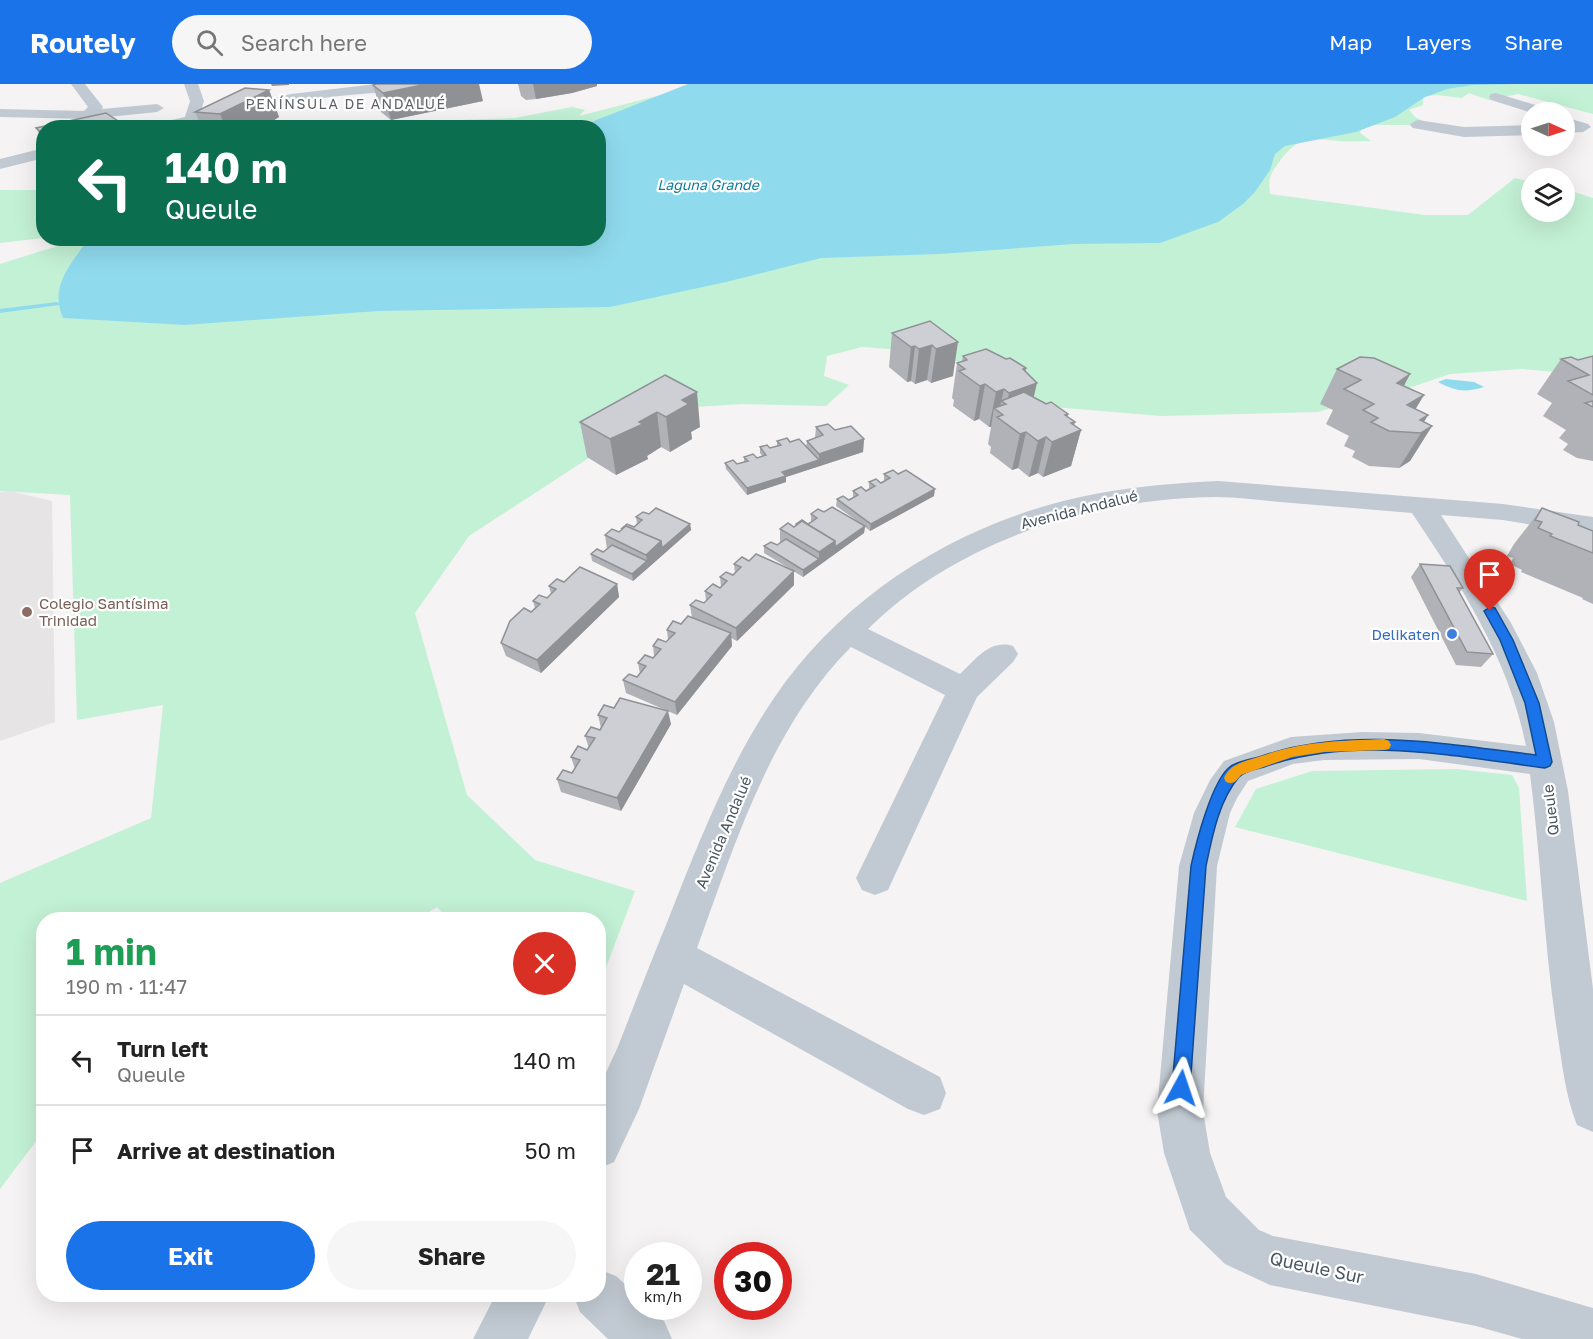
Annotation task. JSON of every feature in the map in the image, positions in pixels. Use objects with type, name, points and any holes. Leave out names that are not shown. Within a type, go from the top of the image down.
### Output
[{"type":"street","points":[[78,84],[96,106],[88,115]]},
{"type":"street","points":[[191,84],[197,104],[191,120]]},
{"type":"street","points":[[191,120],[291,98],[386,87],[449,84]]},
{"type":"street","points":[[1496,97],[1521,105]]},
{"type":"street","points":[[0,113],[88,115],[156,108]]},
{"type":"street","points":[[1418,125],[1464,132],[1521,130]]},
{"type":"street","points":[[0,164],[36,155]]},
{"type":"street","name":"Avenida Andalué","points":[[606,1130],[745,778],[788,703],[809,673],[864,615],[896,589],[951,553],[1035,518],[1117,498],[1166,490],[1218,489],[1419,504],[1528,514],[1593,526]]},
{"type":"street","name":"Queule","points":[[1419,504],[1473,583],[1506,640],[1532,703],[1545,762],[1567,957],[1593,1109]]},
{"type":"street","points":[[847,632],[964,690]]},
{"type":"street","points":[[875,878],[964,690],[1002,654]]},
{"type":"street","name":"Queule Sur","points":[[1545,762],[1457,750],[1362,745],[1292,751],[1236,771],[1222,790],[1212,813],[1198,866],[1180,1111],[1187,1153],[1207,1213],[1220,1228],[1242,1246],[1270,1260],[1476,1300],[1593,1334]]},
{"type":"street","points":[[673,957],[924,1093]]},
{"type":"street","points":[[499,1339],[520,1302]]},
{"type":"street","points":[[606,1302],[646,1339]]},
{"type":"shaded area","name":"Colegio Santísima Trinidad","points":[[10,491],[52,501],[55,722],[0,741],[0,492]]},
{"type":"green space","points":[[703,84],[1593,84],[1593,114],[1575,109],[1575,102],[1548,102],[1518,94],[1489,100],[1469,93],[1462,98],[1437,95],[1423,97],[1423,105],[1409,110],[1415,117],[1430,125],[1363,125],[1360,133],[1371,141],[1305,140],[1293,147],[1277,165],[1269,184],[1270,194],[1425,215],[1468,215],[1515,178],[1521,180],[1521,222],[1575,222],[1575,192],[1593,198],[1593,375],[1522,369],[1450,374],[1397,392],[1357,400],[1318,412],[1161,416],[1053,407],[1024,401],[952,359],[914,351],[862,347],[827,356],[824,376],[849,385],[826,406],[742,404],[664,409],[469,536],[415,613],[467,795],[535,860],[635,891],[606,968],[606,912],[442,912],[437,907],[429,912],[36,912],[36,1141],[0,1189],[0,883],[151,818],[163,705],[77,720],[70,495],[0,491],[0,264],[57,246],[606,246],[606,120],[460,120],[515,118],[572,107],[585,110],[579,116]]},
{"type":"green space","points":[[0,190],[36,190],[36,239],[0,243]]},
{"type":"green space","points":[[1456,769],[1512,775],[1519,788],[1527,901],[1235,827],[1256,789],[1312,771]]},
{"type":"water","name":"Laguna Grande","points":[[688,84],[1515,84],[1472,85],[1447,89],[1425,97],[1395,117],[1356,132],[1285,146],[1275,154],[1270,170],[1255,192],[1243,204],[1218,222],[1160,243],[1073,244],[940,254],[821,258],[726,282],[610,307],[378,311],[185,325],[63,318],[59,306],[60,285],[83,246],[606,246],[606,120],[597,120]]},
{"type":"water","points":[[1446,379],[1474,382],[1484,387],[1460,390],[1438,382]]},
{"type":"building","points":[[427,84],[383,93],[373,85]]},
{"type":"building","points":[[245,88],[269,90],[220,114],[195,112]]},
{"type":"building","points":[[106,113],[116,120],[73,120]]},
{"type":"building","points":[[930,321],[958,342],[936,349],[932,345],[919,349],[915,346],[911,347],[892,333]]},
{"type":"building","points":[[986,349],[1006,359],[1010,358],[1026,368],[1023,369],[1037,383],[1009,393],[1004,389],[996,392],[985,384],[980,386],[959,371],[965,369],[957,363],[967,360],[963,356]]},
{"type":"building","points":[[1593,356],[1593,395],[1568,381],[1589,375],[1561,359],[1571,357],[1578,360]]},
{"type":"building","points":[[1360,357],[1374,358],[1410,374],[1397,383],[1424,395],[1407,405],[1428,415],[1420,420],[1432,426],[1421,433],[1389,431],[1371,422],[1378,418],[1363,410],[1374,404],[1344,389],[1361,380],[1337,369]]},
{"type":"building","points":[[665,375],[697,392],[682,400],[689,404],[666,417],[657,412],[639,422],[643,424],[610,439],[580,422]]},
{"type":"building","points":[[1024,392],[1046,404],[1051,402],[1068,414],[1065,415],[1075,422],[1071,423],[1081,430],[1052,442],[1046,437],[1038,441],[1026,432],[1020,434],[997,417],[1003,415],[994,408],[1006,404],[1001,401]]},
{"type":"building","points":[[1593,401],[1593,407],[1585,403]]},
{"type":"building","points":[[828,424],[835,430],[851,426],[864,439],[819,454],[807,441],[823,435],[816,427]]},
{"type":"building","points":[[787,438],[790,442],[799,439],[819,460],[782,472],[786,476],[747,488],[725,463],[733,460],[737,464],[748,461],[744,457],[753,454],[757,458],[766,455],[760,447],[767,445],[770,448],[781,445],[777,441]]},
{"type":"building","points":[[893,470],[898,474],[906,470],[935,489],[871,524],[837,499],[843,496],[849,500],[858,495],[853,491],[861,487],[866,491],[875,486],[869,482],[876,479],[881,483],[890,478],[884,474]]},
{"type":"building","points":[[832,507],[865,526],[835,547],[835,541],[802,521],[796,524],[802,520],[808,524],[817,518],[811,514],[818,509],[824,512]]},
{"type":"building","points":[[656,508],[690,524],[662,548],[661,541],[626,526],[621,529],[627,524],[634,527],[642,520],[636,517],[643,512],[649,514]]},
{"type":"building","points":[[1542,508],[1579,522],[1578,525],[1593,531],[1593,553],[1550,536],[1552,534],[1538,528],[1542,522],[1535,520]]},
{"type":"building","points":[[802,521],[835,541],[819,552],[780,529],[788,523],[794,527]]},
{"type":"building","points":[[626,526],[661,541],[646,555],[605,535],[612,529],[619,532]]},
{"type":"building","points":[[786,539],[819,559],[803,570],[764,546],[771,542],[777,545]]},
{"type":"building","points":[[612,545],[647,561],[632,574],[591,554],[597,549],[603,552]]},
{"type":"building","points":[[756,554],[794,571],[736,628],[690,605],[696,600],[704,603],[712,595],[705,591],[713,584],[720,588],[727,581],[720,577],[726,572],[733,575],[741,567],[734,564],[742,557],[749,561]]},
{"type":"building","points":[[1420,564],[1450,566],[1463,588],[1457,588],[1493,654],[1467,652]]},
{"type":"building","points":[[580,567],[617,584],[537,660],[501,643],[510,621],[524,608],[531,612],[540,604],[533,601],[539,595],[547,598],[556,589],[549,586],[557,579],[564,582]]},
{"type":"building","points":[[688,616],[731,633],[675,702],[623,680],[629,674],[637,677],[646,666],[638,663],[645,655],[653,658],[661,649],[653,646],[658,639],[666,642],[675,633],[667,630],[673,621],[681,624]]},
{"type":"building","points":[[620,698],[668,711],[617,798],[557,779],[563,770],[572,773],[580,760],[571,757],[578,746],[587,750],[595,738],[585,736],[591,727],[600,730],[607,718],[598,715],[604,705],[614,708]]},
{"type":"waterway","points":[[0,311],[57,304]]},
{"type":"slow traffic","points":[[1231,778],[1236,771],[1261,760],[1292,751],[1324,747],[1384,745]]},
{"type":"place","name":"Colegio Santísima Trinidad","points":[[27,612]]},
{"type":"place","name":"Delikaten","points":[[1452,634]]},
{"type":"district","name":"PENÍNSULA DE ANDALUÉ","points":[[346,103]]},
{"type":"route","points":[[1181,1088],[1198,866],[1212,813],[1222,790],[1236,771],[1261,760],[1292,751],[1362,745],[1419,746],[1545,762],[1532,703],[1506,640],[1490,611]]}]
